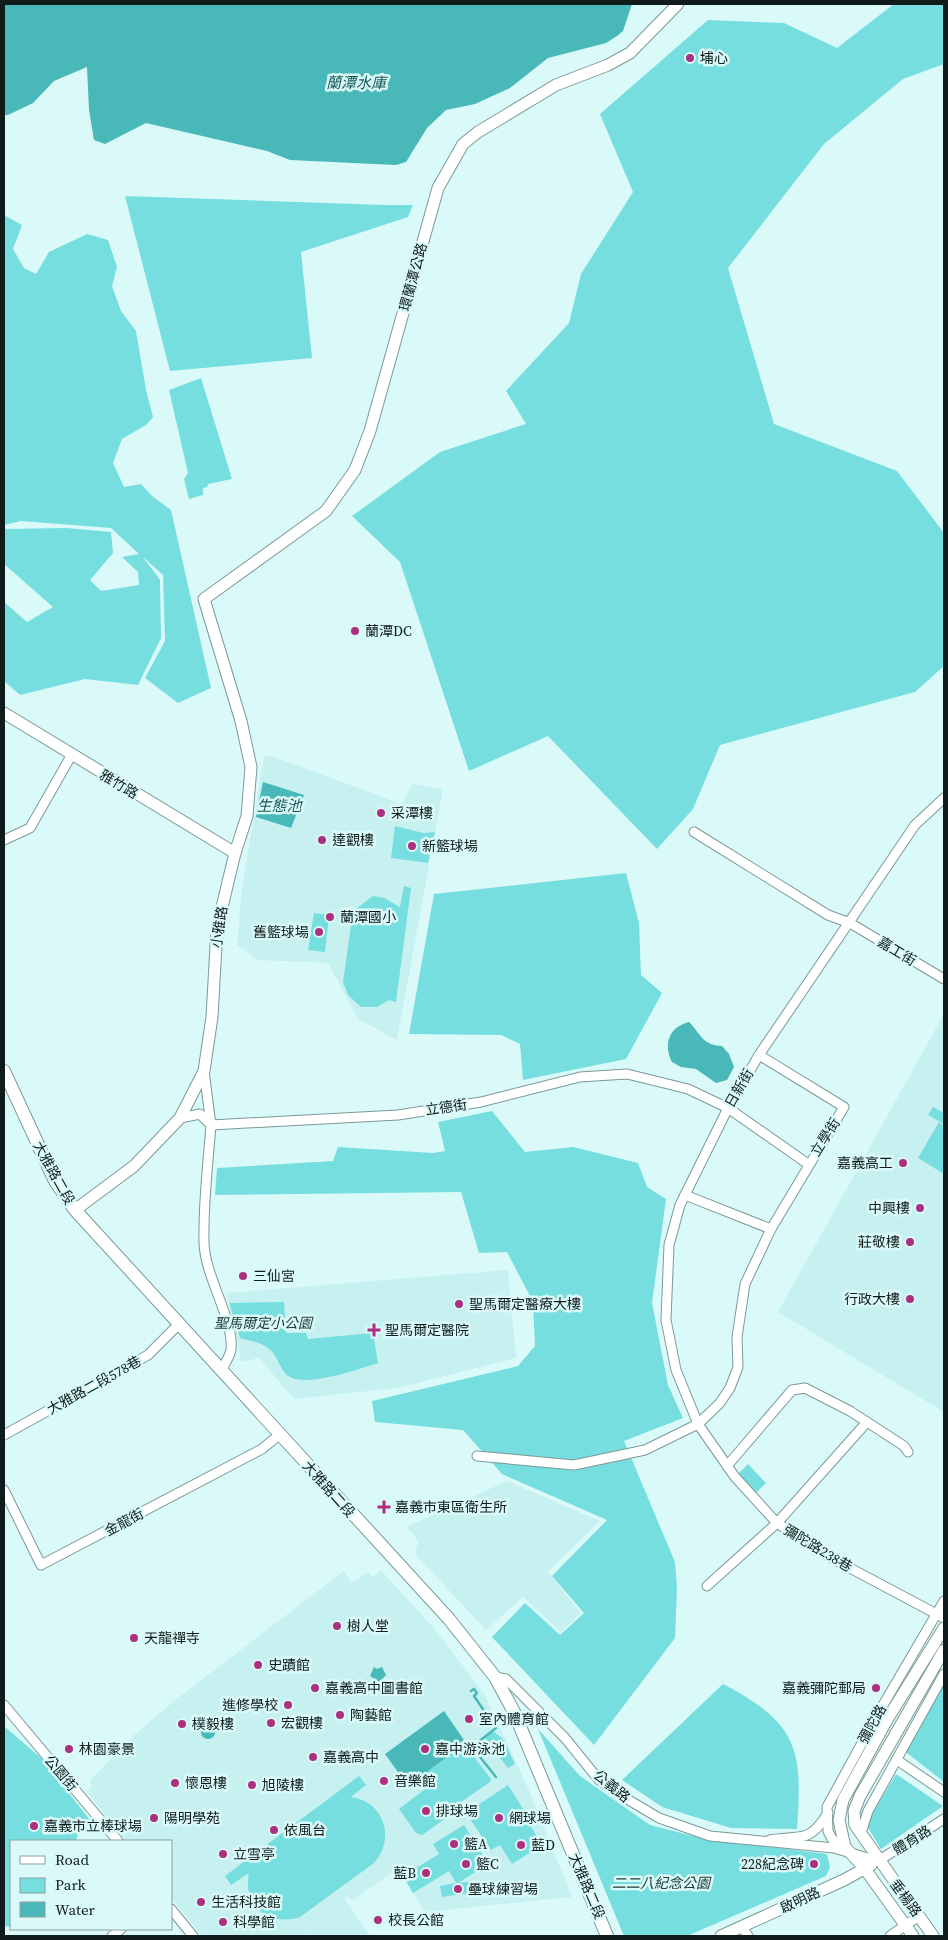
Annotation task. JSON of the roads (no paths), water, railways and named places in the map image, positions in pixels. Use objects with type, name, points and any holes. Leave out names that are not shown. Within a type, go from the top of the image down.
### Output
[{"type":"main road","name":"大雅路二段","points":[[4,1070],[55,1181],[75,1210],[178,1325],[449,1619],[495,1677],[514,1712],[607,1936]]},
{"type":"street","name":"環蘭潭公路","points":[[204,599],[326,511],[355,470],[370,431],[438,188],[463,144],[478,132],[556,85],[608,66],[630,54],[678,4]]},
{"type":"street","name":"小雅路","points":[[75,1210],[134,1166],[180,1118],[204,1071],[212,1016],[217,928],[235,853],[247,816],[251,767],[241,721],[204,599]]},
{"type":"street","name":"雅竹路","points":[[4,713],[71,756],[235,853]]},
{"type":"street","points":[[4,840],[30,828],[71,756]]},
{"type":"street","name":"日新街","points":[[698,1424],[676,1370],[666,1320],[669,1245],[685,1195],[728,1108],[759,1055],[916,826],[944,798]]},
{"type":"street","name":"嘉工街","points":[[694,832],[828,915],[850,923],[944,979]]},
{"type":"street","name":"立學街","points":[[477,1456],[574,1465],[645,1450],[698,1424],[719,1404],[730,1388],[738,1367],[737,1337],[745,1284],[771,1229],[808,1164],[844,1107],[759,1055]]},
{"type":"street","points":[[204,1071],[211,1124],[205,1199],[204,1245],[214,1289],[229,1328],[231,1350],[222,1371]]},
{"type":"street","name":"立德街","points":[[211,1124],[398,1115],[482,1102],[580,1077],[627,1074],[688,1089],[728,1108],[808,1164]]},
{"type":"street","points":[[180,1118],[200,1114],[211,1124]]},
{"type":"street","points":[[685,1195],[771,1229]]},
{"type":"street","name":"大雅路二段578巷","points":[[4,1435],[148,1355],[178,1325]]},
{"type":"street","points":[[727,1466],[792,1390],[805,1388],[850,1411],[904,1446],[908,1452]]},
{"type":"street","points":[[707,1586],[777,1523],[867,1422]]},
{"type":"street","name":"彌陀路238巷","points":[[698,1424],[735,1477],[777,1523],[833,1558],[940,1616]]},
{"type":"street","name":"金龍街","points":[[4,1490],[42,1565],[239,1462],[262,1449],[279,1435]]},
{"type":"street","name":"彌陀路","points":[[865,1869],[848,1850],[832,1839],[828,1831],[827,1807],[856,1753],[940,1616],[944,1601]]},
{"type":"street","name":"彌陀路","points":[[848,1850],[839,1820],[843,1800],[888,1718],[944,1628]]},
{"type":"street","name":"彌陀路","points":[[878,1861],[855,1825],[854,1811],[860,1796],[944,1650]]},
{"type":"street","points":[[861,1833],[868,1811],[944,1674]]},
{"type":"street","name":"公義路","points":[[495,1677],[506,1680],[565,1738],[599,1780],[658,1818],[710,1836],[848,1850],[878,1861]]},
{"type":"street","name":"公園街","points":[[4,1705],[117,1840]]},
{"type":"street","points":[[896,1760],[944,1792]]},
{"type":"street","name":"公義路","points":[[760,1842],[806,1837],[819,1827],[828,1813]]},
{"type":"street","name":"體育路","points":[[878,1861],[944,1819]]},
{"type":"street","name":"啟明路","points":[[720,1936],[745,1931],[878,1861]]},
{"type":"street","name":"垂楊路","points":[[878,1861],[933,1936]]},
{"type":"street","name":"垂楊路","points":[[865,1869],[913,1936]]},
{"type":"street","points":[[172,1910],[193,1936]]},
{"type":"street","points":[[890,1936],[918,1916]]},
{"type":"water","name":"蘭潭水庫","points":[[4,4],[632,4],[623,31],[617,36],[606,43],[548,58],[510,88],[475,104],[446,110],[427,128],[406,162],[396,165],[290,160],[267,151],[146,123],[105,144],[94,140],[89,110],[87,67],[54,81],[33,103],[8,115],[4,115]]},
{"type":"water","name":"生態池","points":[[263,782],[304,795],[291,828],[256,817]]},
{"type":"water","points":[[689,1022],[702,1038],[710,1044],[722,1046],[729,1054],[734,1067],[727,1080],[716,1083],[696,1069],[681,1067],[672,1062],[668,1043],[672,1032],[682,1024]]},
{"type":"water","points":[[374,1667],[377,1669],[382,1667],[386,1675],[379,1682],[370,1676]]},
{"type":"water","name":"嘉中游泳池","points":[[444,1711],[466,1743],[408,1786],[385,1754]]},
{"type":"water","points":[[205,1725],[211,1725],[215,1732],[211,1739],[205,1739],[201,1735],[201,1729]]},
{"type":"waterway","points":[[471,1691],[474,1689],[477,1693],[474,1696],[496,1728],[472,1747],[496,1777]]},
{"type":"place","name":"埔心","points":[[690,58]]},
{"type":"place","name":"蘭潭DC","points":[[355,631]]},
{"type":"place","name":"采潭樓","points":[[381,813]]},
{"type":"place","name":"達觀樓","points":[[322,840]]},
{"type":"place","name":"新籃球場","points":[[412,846]]},
{"type":"place","name":"蘭潭國小","points":[[330,917]]},
{"type":"place","name":"舊籃球場","points":[[319,932]]},
{"type":"place","name":"嘉義高工","points":[[903,1163]]},
{"type":"place","name":"中興樓","points":[[920,1208]]},
{"type":"place","name":"莊敬樓","points":[[910,1242]]},
{"type":"place","name":"三仙宮","points":[[243,1276]]},
{"type":"place","name":"行政大樓","points":[[910,1299]]},
{"type":"place","name":"聖馬爾定醫療大樓","points":[[459,1304]]},
{"type":"place","name":"聖馬爾定醫院","points":[[374,1330]]},
{"type":"place","name":"嘉義市東區衛生所","points":[[384,1507]]},
{"type":"place","name":"樹人堂","points":[[337,1626]]},
{"type":"place","name":"天龍禪寺","points":[[134,1638]]},
{"type":"place","name":"史蹟館","points":[[258,1665]]},
{"type":"place","name":"嘉義高中圖書館","points":[[315,1688]]},
{"type":"place","name":"嘉義彌陀郵局","points":[[876,1688]]},
{"type":"place","name":"進修學校","points":[[288,1705]]},
{"type":"place","name":"陶藝館","points":[[340,1715]]},
{"type":"place","name":"室內體育館","points":[[469,1719]]},
{"type":"place","name":"宏觀樓","points":[[271,1723]]},
{"type":"place","name":"樸毅樓","points":[[182,1724]]},
{"type":"place","name":"林園豪景","points":[[69,1749]]},
{"type":"place","name":"嘉中游泳池","points":[[425,1749]]},
{"type":"place","name":"嘉義高中","points":[[313,1757]]},
{"type":"place","name":"音樂館","points":[[384,1781]]},
{"type":"place","name":"懷恩樓","points":[[175,1783]]},
{"type":"place","name":"旭陵樓","points":[[252,1785]]},
{"type":"place","name":"排球場","points":[[426,1811]]},
{"type":"place","name":"陽明學苑","points":[[154,1818]]},
{"type":"place","name":"網球場","points":[[499,1818]]},
{"type":"place","name":"嘉義市立棒球場","points":[[34,1826]]},
{"type":"place","name":"依風台","points":[[274,1830]]},
{"type":"place","name":"籃A","points":[[454,1844]]},
{"type":"place","name":"藍D","points":[[521,1845]]},
{"type":"place","name":"立雪亭","points":[[223,1854]]},
{"type":"place","name":"籃C","points":[[466,1864]]},
{"type":"place","name":"228紀念碑","points":[[814,1864]]},
{"type":"place","name":"藍B","points":[[426,1873]]},
{"type":"place","name":"壘球練習場","points":[[458,1889]]},
{"type":"place","name":"生活科技館","points":[[201,1902]]},
{"type":"place","name":"校長公館","points":[[378,1920]]},
{"type":"place","name":"科學館","points":[[223,1922]]},
{"type":"park label","name":"聖馬爾定小公園","points":[[263,1323]]},
{"type":"park label","name":"二二八紀念公園","points":[[661,1883]]}]
